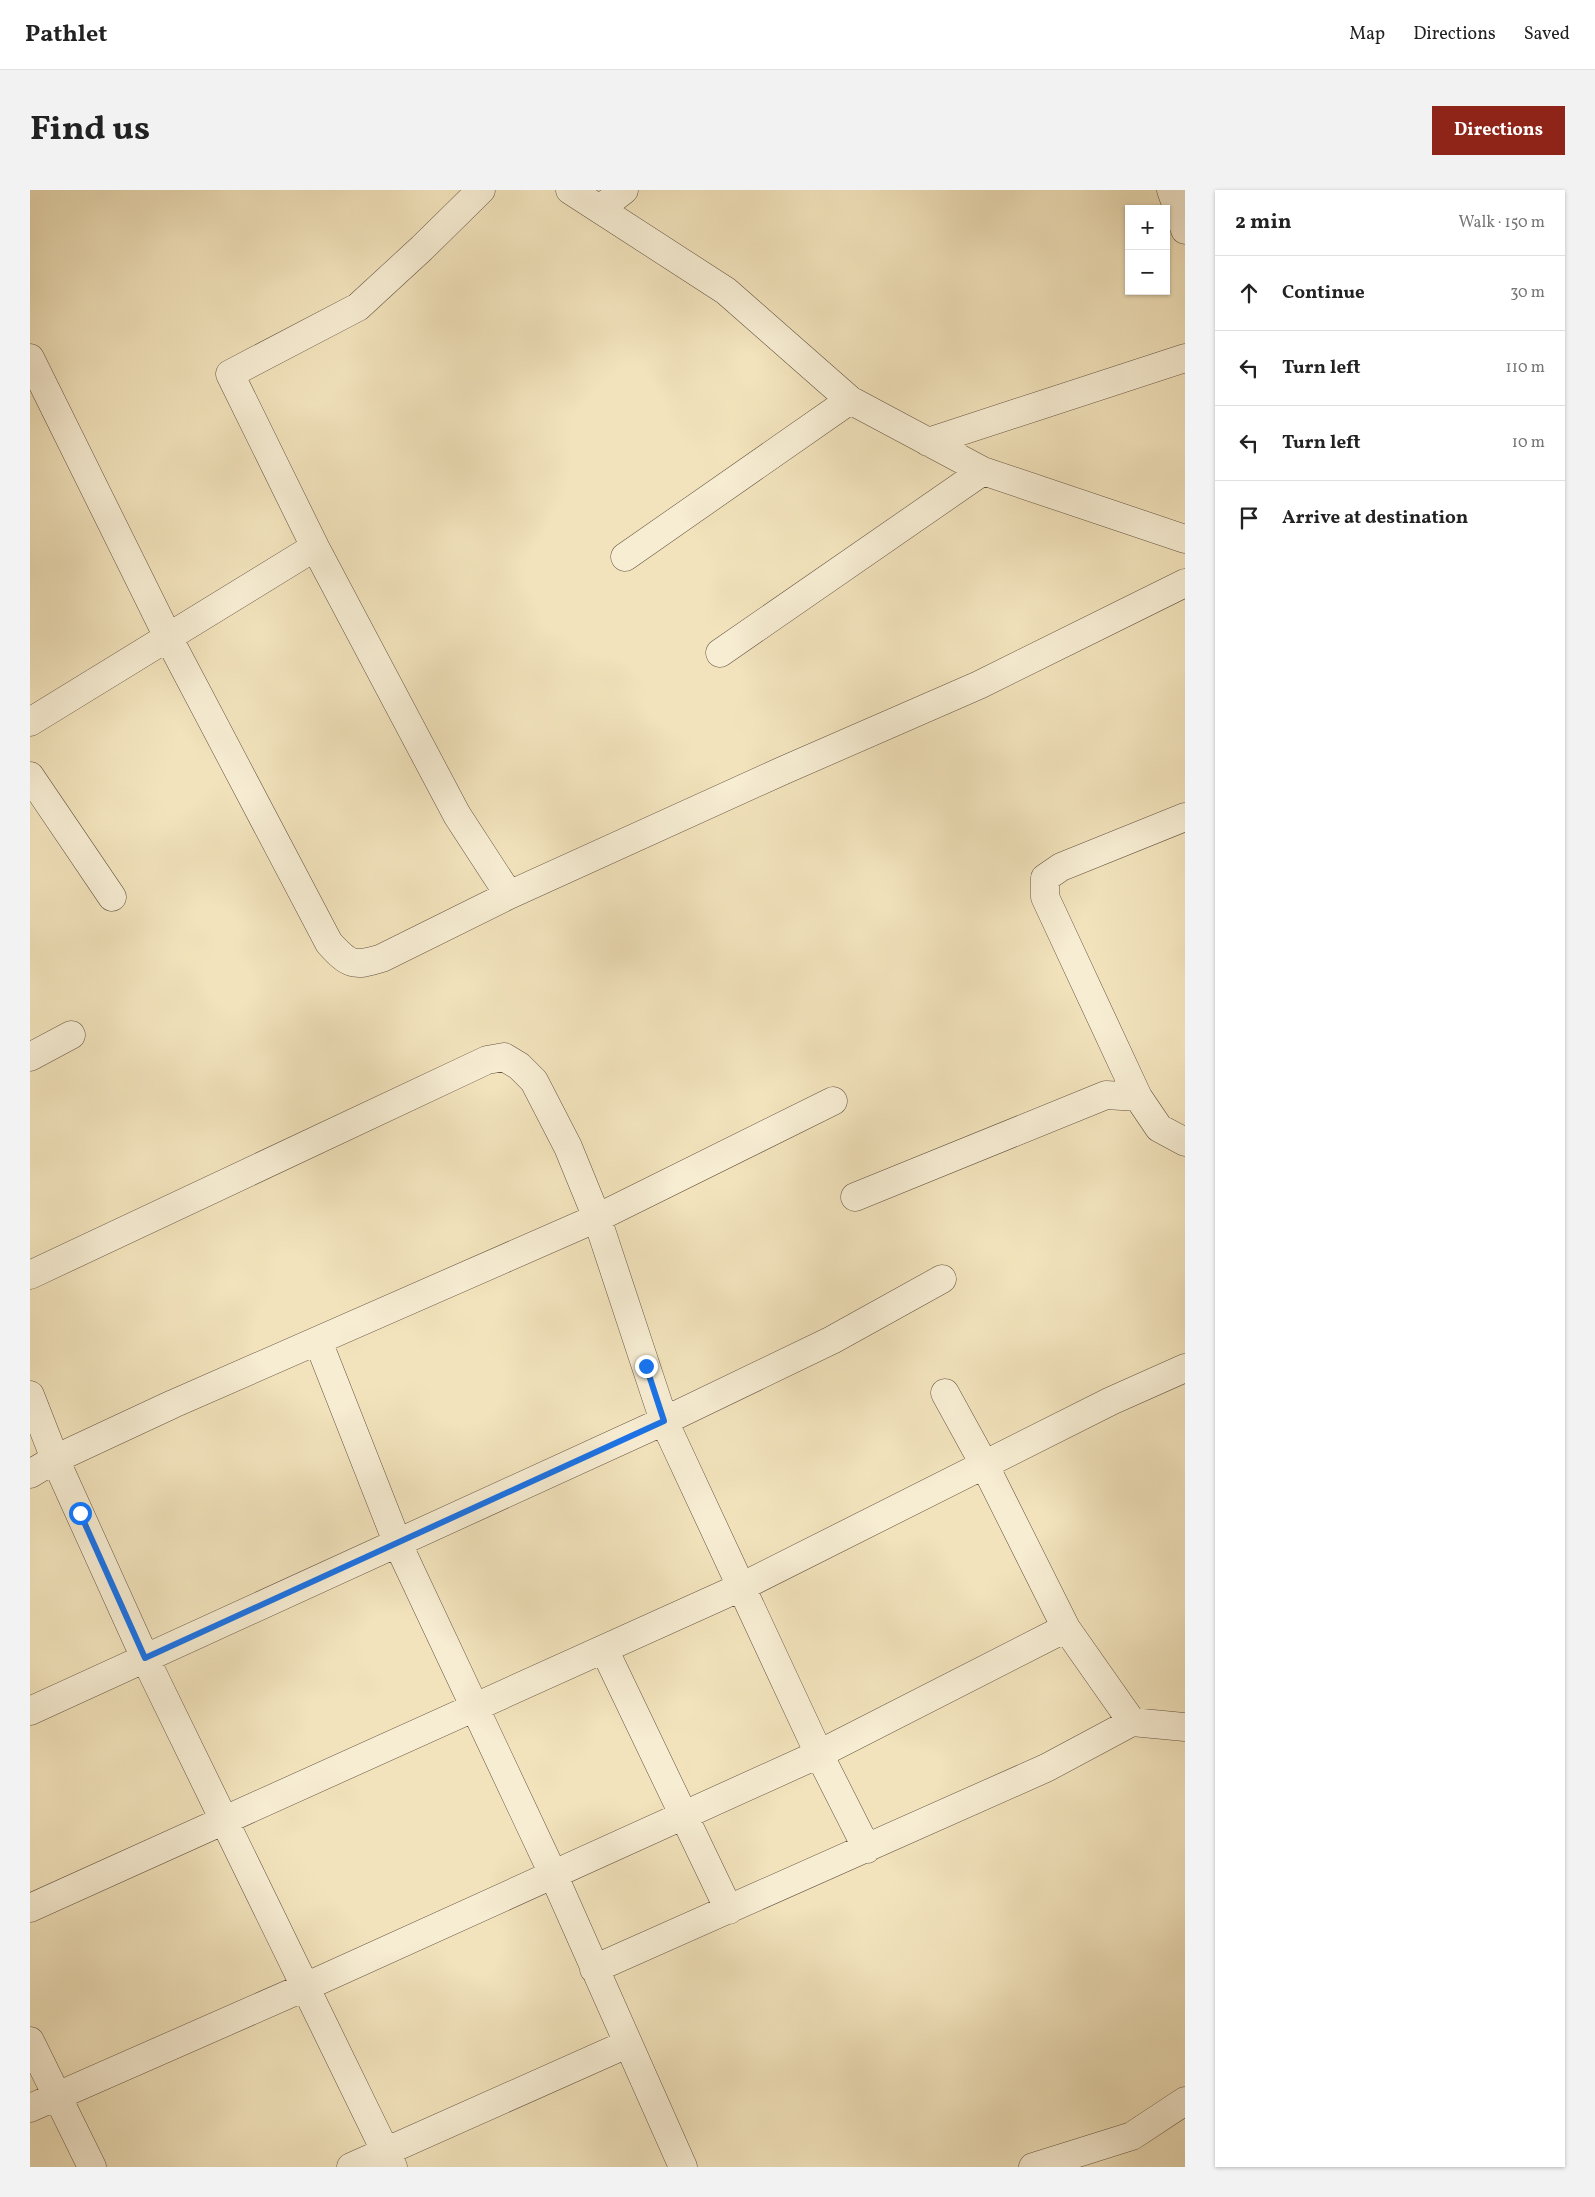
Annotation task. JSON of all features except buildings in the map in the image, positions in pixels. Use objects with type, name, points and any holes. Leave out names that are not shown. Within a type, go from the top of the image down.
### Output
[{"type":"street","points":[[480,190],[422,248],[358,307],[230,374],[315,547],[457,815],[509,895]]},
{"type":"street","points":[[570,190],[601,208],[726,291],[850,400],[983,471],[1185,539]]},
{"type":"street","points":[[601,208],[624,190]]},
{"type":"street","points":[[1171,190],[1185,230]]},
{"type":"street","points":[[30,358],[168,637],[329,943],[345,961],[360,965],[382,958],[509,895],[782,771],[979,685],[1185,583]]},
{"type":"street","points":[[928,442],[1185,358]]},
{"type":"street","points":[[625,557],[850,400]]},
{"type":"street","points":[[720,654],[983,471]]},
{"type":"street","points":[[30,722],[315,547]]},
{"type":"street","points":[[30,776],[112,897]]},
{"type":"street","points":[[1185,817],[1061,867],[1045,878],[1045,897],[1138,1097],[1159,1128],[1185,1142]]},
{"type":"street","points":[[30,1057],[71,1035]]},
{"type":"street","points":[[30,1275],[487,1060],[504,1057],[519,1066],[534,1081],[568,1147],[597,1218],[664,1421],[820,1754],[867,1849]]},
{"type":"street","points":[[855,1197],[1106,1095],[1138,1097]]},
{"type":"street","points":[[30,1474],[55,1459],[173,1404],[597,1218],[833,1101]]},
{"type":"street","points":[[30,1711],[664,1421],[832,1340],[942,1280]]},
{"type":"street","points":[[318,1340],[397,1542],[553,1874],[682,2167]]},
{"type":"street","points":[[30,1908],[741,1587],[1111,1401],[1185,1368]]},
{"type":"street","points":[[945,1393],[984,1464],[1066,1628],[1132,1722]]},
{"type":"street","points":[[30,1395],[55,1459],[145,1658],[389,2159]]},
{"type":"street","points":[[30,2108],[305,1987],[820,1754],[1066,1628]]},
{"type":"street","points":[[604,1649],[729,1910]]},
{"type":"street","points":[[594,1969],[1046,1768],[1132,1722],[1185,1727]]},
{"type":"street","points":[[30,2041],[92,2167]]},
{"type":"street","points":[[351,2167],[389,2159],[627,2044]]},
{"type":"street","points":[[1033,2167],[1132,2136],[1185,2100]]},
{"type":"route","points":[[80,1513],[145,1658],[664,1421],[646,1366]]}]
